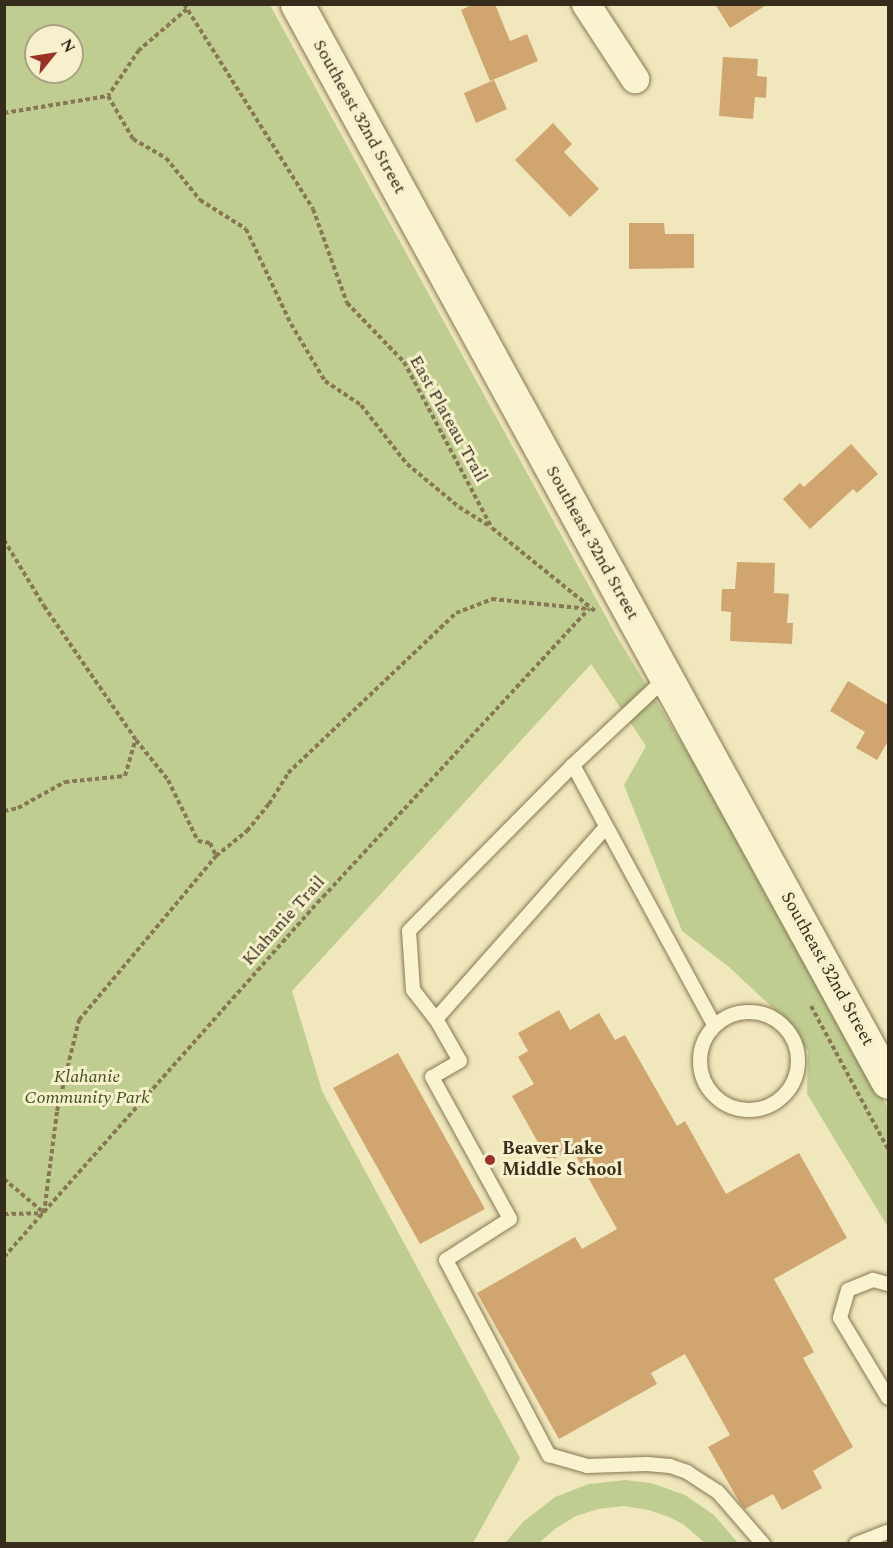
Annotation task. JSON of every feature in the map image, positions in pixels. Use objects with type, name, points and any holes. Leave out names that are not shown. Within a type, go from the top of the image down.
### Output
[{"type":"street","points":[[586,4],[635,79]]},
{"type":"street","name":"Southeast 32nd Street","points":[[306,7],[666,678],[888,1082]]},
{"type":"lane","points":[[666,678],[573,765],[409,931],[413,990],[436,1019],[460,1060],[432,1077],[510,1220],[446,1260],[549,1455],[587,1466],[646,1464],[670,1466],[687,1473],[718,1492],[763,1544]]},
{"type":"lane","points":[[573,765],[715,1026]]},
{"type":"lane","points":[[436,1019],[606,827]]},
{"type":"lane","points":[[743,1012],[758,1013],[773,1019],[785,1029],[793,1042],[797,1065],[791,1087],[780,1099],[759,1109],[734,1108],[719,1100],[707,1088],[700,1072],[700,1055],[705,1039],[715,1026],[728,1017],[743,1012]]},
{"type":"lane","points":[[888,1284],[873,1280],[848,1290],[840,1318],[888,1398]]},
{"type":"lane","points":[[855,1544],[888,1532]]},
{"type":"path","name":"East Plateau Trail","points":[[184,4],[313,209],[348,303],[404,362],[492,528],[590,609]]},
{"type":"path","points":[[4,113],[108,96],[139,50],[187,9]]},
{"type":"path","points":[[108,96],[133,139],[166,158],[200,200],[246,229],[291,324],[325,381],[361,405],[407,464],[459,507],[492,528]]},
{"type":"path","points":[[4,540],[44,606],[136,740],[168,780],[198,841],[210,843],[216,856]]},
{"type":"path","points":[[44,1213],[57,1111],[79,1020],[216,856],[247,831],[269,804],[288,773],[456,613],[492,599],[590,609]]},
{"type":"path","name":"Klahanie Trail","points":[[4,1257],[323,897],[590,609]]},
{"type":"path","points":[[4,811],[18,808],[65,782],[125,776],[136,740]]},
{"type":"path","points":[[4,1179],[44,1213]]},
{"type":"path","points":[[4,1214],[44,1213]]},
{"type":"green space","name":"Klahanie Community Park","points":[[5,5],[270,5],[616,635],[744,845],[888,1108],[888,1227],[807,1094],[808,1051],[775,1010],[729,967],[682,931],[624,785],[646,746],[591,664],[292,991],[322,1091],[520,1458],[473,1543],[5,1544]]},
{"type":"green space","points":[[625,1480],[651,1483],[685,1495],[714,1515],[738,1543],[705,1543],[683,1524],[669,1517],[649,1510],[624,1506],[598,1509],[576,1516],[556,1528],[539,1543],[505,1543],[523,1522],[555,1497],[589,1484]]},
{"type":"building","points":[[474,4],[495,4],[510,41],[527,34],[538,61],[490,81],[461,10]]},
{"type":"building","points":[[715,4],[768,4],[730,28]]},
{"type":"building","points":[[723,57],[758,59],[757,76],[767,77],[766,98],[755,97],[753,119],[719,116]]},
{"type":"building","points":[[494,80],[507,109],[476,123],[464,93]]},
{"type":"building","points":[[553,123],[572,144],[564,152],[599,189],[570,217],[515,160]]},
{"type":"building","points":[[629,223],[664,223],[665,234],[694,234],[694,268],[629,269]]},
{"type":"building","points":[[851,444],[878,474],[857,493],[853,489],[810,529],[783,499],[800,483],[804,487]]},
{"type":"building","points":[[737,562],[775,563],[774,593],[789,594],[787,623],[793,623],[792,644],[730,641],[731,612],[721,611],[722,589],[735,589]]},
{"type":"building","points":[[848,681],[888,705],[888,741],[877,760],[856,748],[865,732],[830,711]]},
{"type":"building","points":[[559,1010],[570,1030],[599,1013],[615,1040],[625,1035],[677,1126],[685,1121],[726,1194],[799,1153],[847,1238],[774,1279],[814,1352],[803,1358],[853,1447],[813,1471],[822,1488],[782,1510],[773,1494],[745,1509],[741,1505],[708,1447],[730,1435],[685,1354],[651,1373],[657,1384],[559,1439],[477,1293],[575,1237],[582,1249],[617,1229],[572,1149],[549,1162],[512,1096],[534,1084],[518,1057],[528,1051],[518,1033]]},
{"type":"building","points":[[398,1053],[485,1209],[420,1244],[333,1088]]},
{"type":"place","name":"Beaver Lake Middle School","points":[[490,1160]]}]
